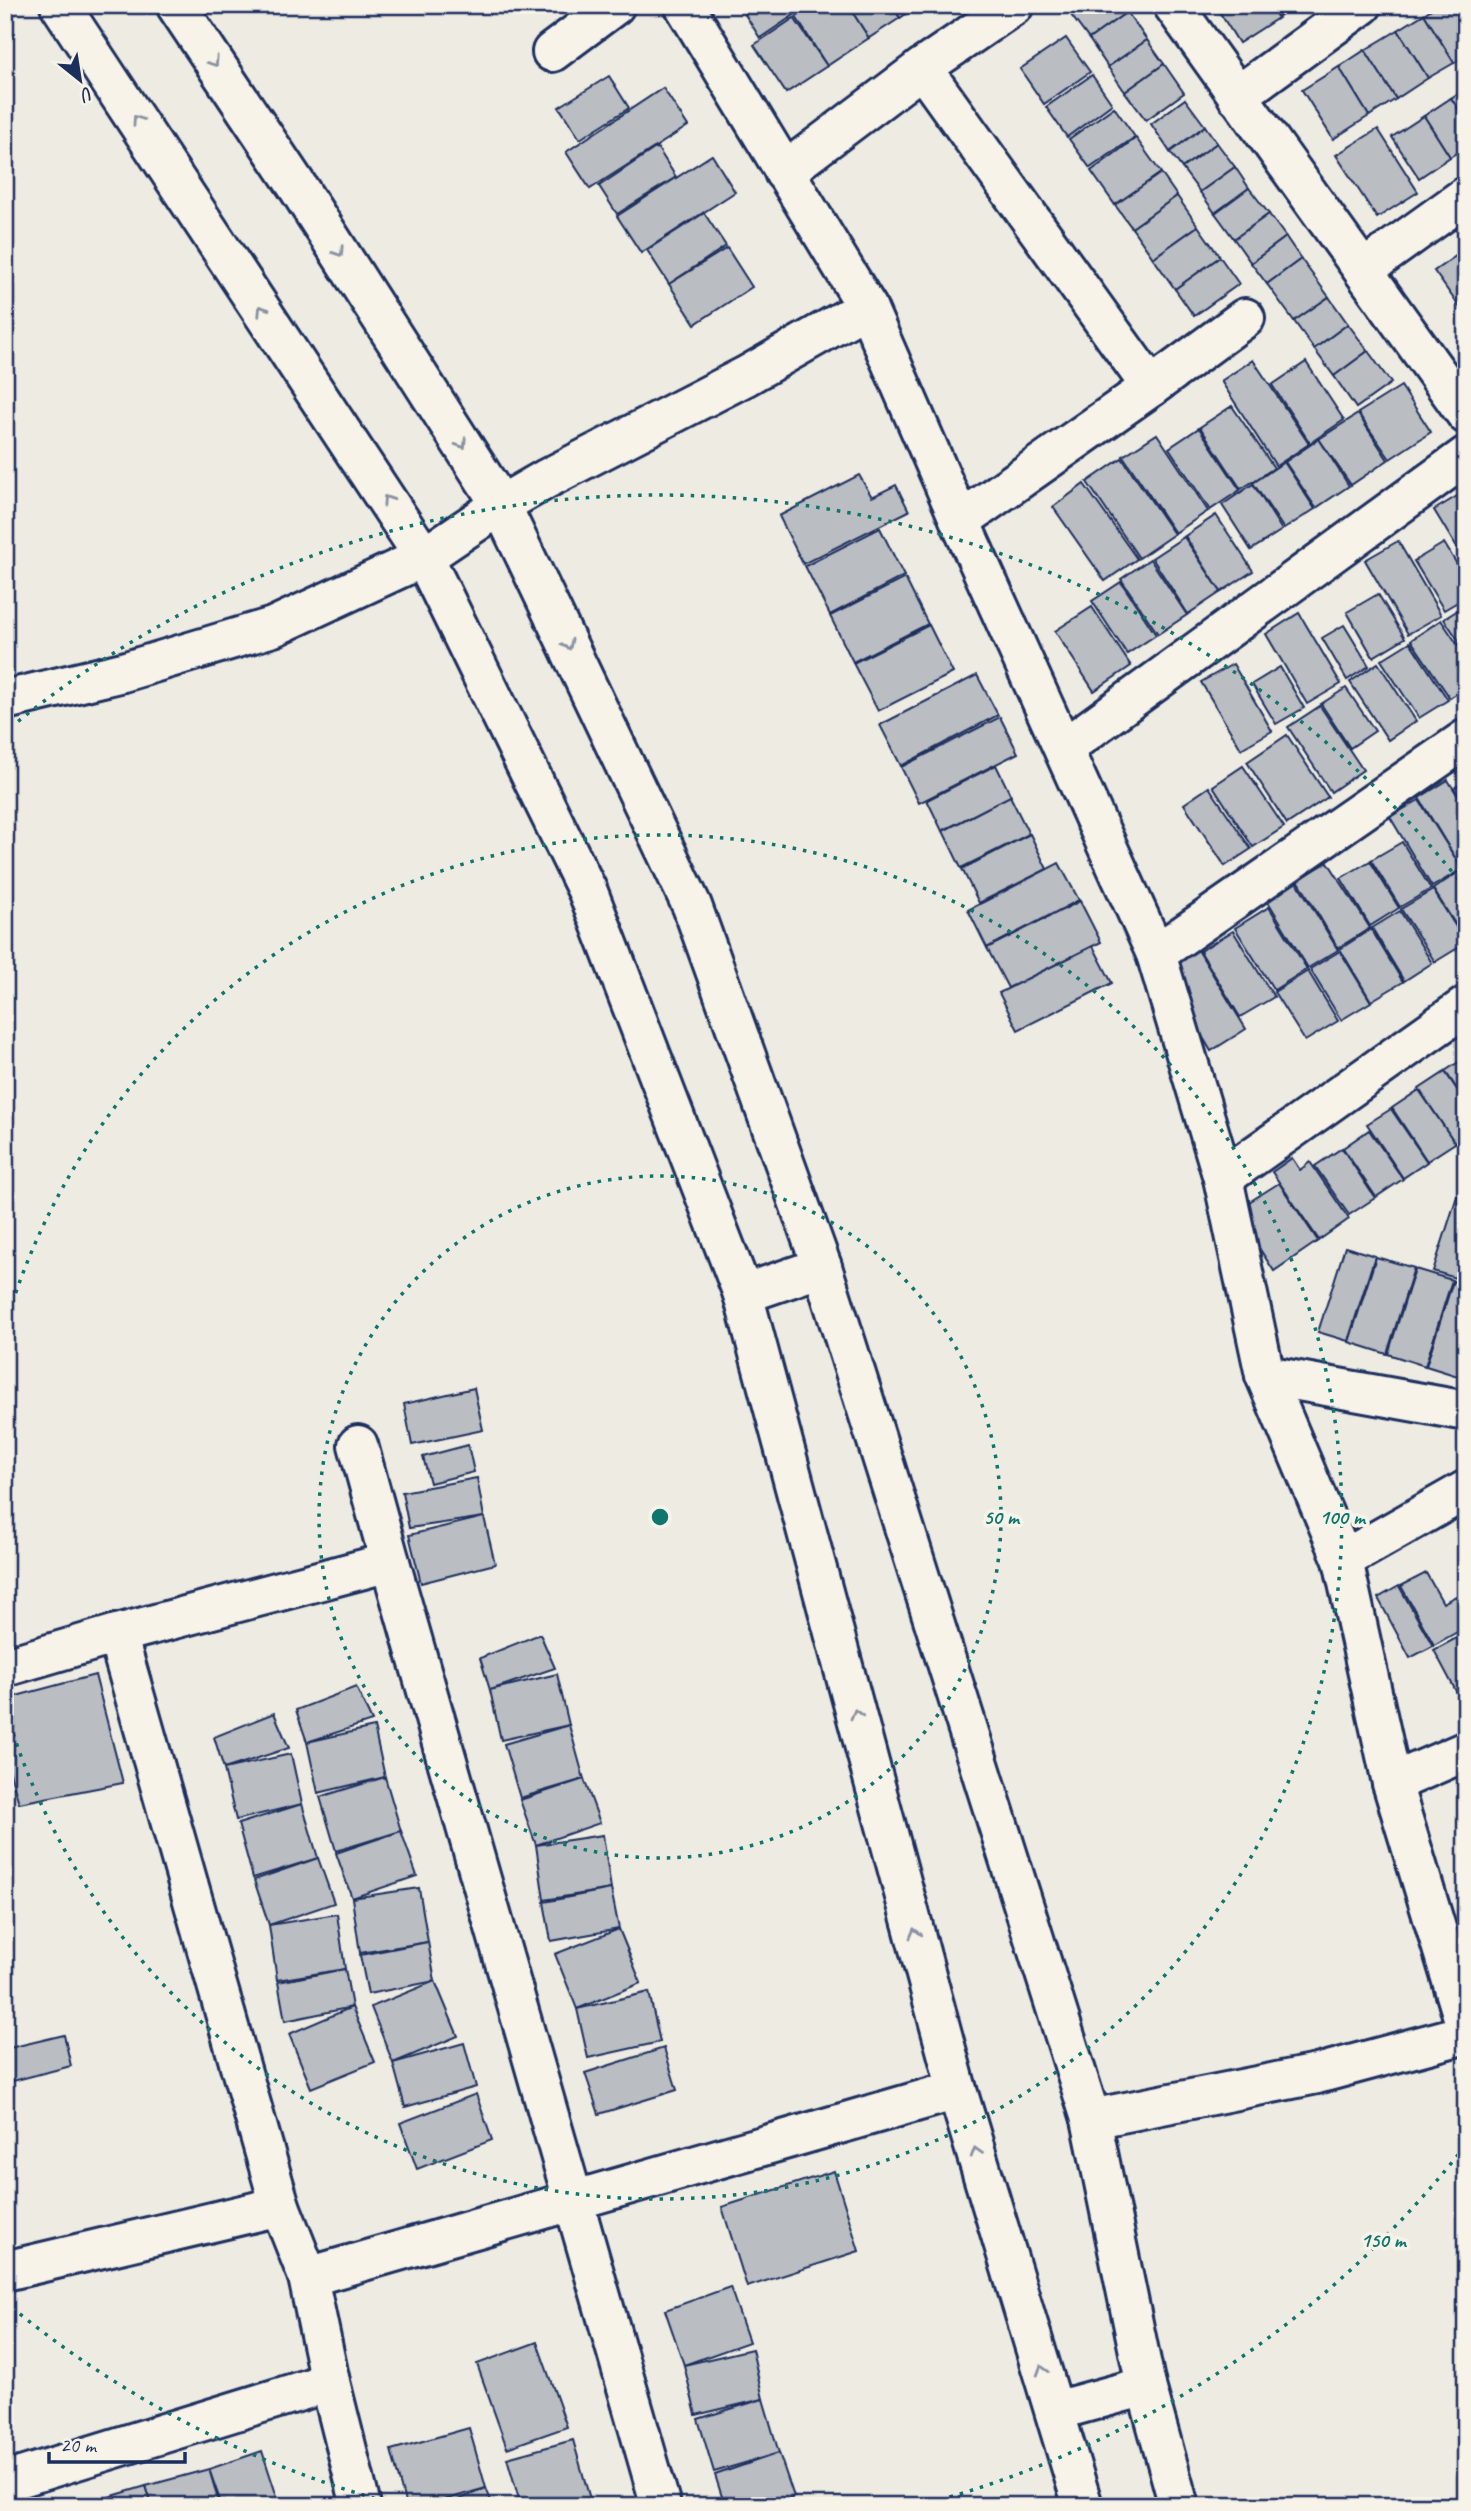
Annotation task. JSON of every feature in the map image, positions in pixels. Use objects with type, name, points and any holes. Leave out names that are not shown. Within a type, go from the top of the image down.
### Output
[{"type":"street","points":[[60,5],[424,557],[588,892],[743,1294],[957,2090],[1083,2506]]},
{"type":"street","points":[[176,5],[299,189],[501,505],[692,906],[822,1266],[1091,2119],[1146,2386],[1179,2506]]},
{"type":"street","points":[[552,52],[615,5]]},
{"type":"street","points":[[684,5],[867,307],[960,521],[1156,954],[1223,1178],[1265,1375],[1343,1560],[1392,1783],[1466,2027]]},
{"type":"street","points":[[784,172],[922,68],[1014,5]]},
{"type":"street","points":[[1173,5],[1466,414]]},
{"type":"street","points":[[1237,96],[1362,5]]},
{"type":"street","points":[[922,68],[1151,387]]},
{"type":"street","points":[[1363,270],[1466,196]]},
{"type":"street","points":[[5,700],[123,672],[273,627],[424,557],[501,505],[546,479],[746,376],[867,307]]},
{"type":"street","points":[[960,521],[1245,318]]},
{"type":"street","points":[[1064,748],[1466,456]]},
{"type":"street","points":[[1156,954],[1466,738]]},
{"type":"street","points":[[1223,1178],[1466,1006]]},
{"type":"street","points":[[743,1294],[822,1266]]},
{"type":"street","points":[[1265,1375],[1466,1411]]},
{"type":"street","points":[[358,1445],[661,2506]]},
{"type":"street","points":[[1343,1560],[1466,1490]]},
{"type":"street","points":[[5,1667],[117,1634],[390,1562]]},
{"type":"street","points":[[117,1634],[280,2206],[308,2277],[330,2382],[361,2506]]},
{"type":"street","points":[[1392,1783],[1466,1751]]},
{"type":"street","points":[[1091,2119],[1317,2074],[1466,2034]]},
{"type":"street","points":[[308,2277],[957,2090]]},
{"type":"street","points":[[5,2271],[280,2206]]},
{"type":"street","points":[[5,2482],[330,2382]]},
{"type":"street","points":[[1055,2411],[1146,2386]]},
{"type":"building","points":[[739,5],[792,5],[797,13],[760,38]]},
{"type":"building","points":[[814,5],[848,5],[869,38],[827,66],[796,17]]},
{"type":"building","points":[[848,5],[892,5],[900,18],[869,38]]},
{"type":"building","points":[[892,5],[919,5],[900,18]]},
{"type":"building","points":[[1077,5],[1122,5],[1127,12],[1089,39],[1068,11]]},
{"type":"building","points":[[1215,5],[1269,5],[1278,18],[1239,43]]},
{"type":"building","points":[[1272,5],[1296,5],[1279,16]]},
{"type":"building","points":[[1437,5],[1455,5],[1466,22],[1466,55],[1454,63],[1424,14]]},
{"type":"building","points":[[1455,5],[1466,5],[1466,22]]},
{"type":"building","points":[[1127,12],[1147,40],[1108,67],[1089,39]]},
{"type":"building","points":[[1424,14],[1454,63],[1428,78],[1398,30]]},
{"type":"building","points":[[794,18],[827,66],[786,93],[754,45]]},
{"type":"building","points":[[1398,30],[1428,78],[1396,99],[1365,50]]},
{"type":"building","points":[[1066,38],[1090,72],[1044,104],[1020,69]]},
{"type":"building","points":[[1147,40],[1164,64],[1125,92],[1108,67]]},
{"type":"building","points":[[1365,50],[1396,99],[1369,116],[1339,67]]},
{"type":"building","points":[[1164,64],[1184,93],[1146,120],[1125,92]]},
{"type":"building","points":[[1339,67],[1369,116],[1333,139],[1302,90]]},
{"type":"building","points":[[1092,75],[1112,104],[1067,137],[1046,107]]},
{"type":"building","points":[[609,76],[629,108],[580,139],[559,107]]},
{"type":"building","points":[[663,88],[688,126],[590,189],[566,152]]},
{"type":"building","points":[[1466,88],[1466,121],[1451,98]]},
{"type":"building","points":[[1451,98],[1466,121],[1466,147],[1450,157],[1424,116]]},
{"type":"building","points":[[1185,99],[1205,126],[1170,152],[1151,124]]},
{"type":"building","points":[[1114,107],[1135,137],[1090,168],[1069,139]]},
{"type":"building","points":[[1424,116],[1450,157],[1419,178],[1392,137]]},
{"type":"building","points":[[1205,126],[1217,143],[1182,168],[1170,152]]},
{"type":"building","points":[[1378,129],[1418,192],[1377,218],[1336,155]]},
{"type":"building","points":[[1136,138],[1161,173],[1115,205],[1091,171]]},
{"type":"building","points":[[1217,143],[1235,167],[1200,192],[1182,168]]},
{"type":"building","points":[[657,147],[676,177],[617,214],[599,186]]},
{"type":"building","points":[[712,155],[735,192],[641,253],[617,216]]},
{"type":"building","points":[[1235,167],[1249,188],[1215,213],[1200,192]]},
{"type":"building","points":[[1161,173],[1177,196],[1132,228],[1115,205]]},
{"type":"building","points":[[1249,188],[1269,214],[1234,239],[1215,213]]},
{"type":"building","points":[[1177,196],[1198,226],[1153,258],[1132,228]]},
{"type":"building","points":[[704,213],[726,246],[669,284],[647,250]]},
{"type":"building","points":[[1269,214],[1286,237],[1251,263],[1234,239]]},
{"type":"building","points":[[1198,226],[1220,257],[1175,289],[1153,258]]},
{"type":"building","points":[[1286,237],[1301,259],[1267,284],[1251,263]]},
{"type":"building","points":[[727,248],[752,287],[695,324],[669,284]]},
{"type":"building","points":[[1460,253],[1466,261],[1466,316],[1434,271]]},
{"type":"building","points":[[1220,257],[1239,284],[1194,316],[1175,289]]},
{"type":"building","points":[[1301,259],[1329,297],[1294,321],[1267,284]]},
{"type":"building","points":[[1329,297],[1348,324],[1314,349],[1294,321]]},
{"type":"building","points":[[1348,324],[1368,351],[1334,376],[1314,349]]},
{"type":"building","points":[[1368,351],[1391,383],[1356,408],[1334,376]]},
{"type":"building","points":[[1253,360],[1309,444],[1276,466],[1221,381]]},
{"type":"building","points":[[1306,362],[1344,420],[1310,443],[1272,385]]},
{"type":"building","points":[[1401,386],[1431,432],[1390,459],[1358,413]]},
{"type":"building","points":[[1232,406],[1274,468],[1241,489],[1200,427]]},
{"type":"building","points":[[1358,414],[1388,460],[1351,485],[1319,439]]},
{"type":"building","points":[[1199,428],[1240,490],[1210,510],[1169,448]]},
{"type":"building","points":[[1157,434],[1208,511],[1175,533],[1123,456]]},
{"type":"building","points":[[1319,439],[1349,486],[1316,508],[1285,462]]},
{"type":"building","points":[[1122,458],[1174,534],[1139,558],[1087,482]]},
{"type":"building","points":[[1284,462],[1315,509],[1284,529],[1253,483]]},
{"type":"building","points":[[859,475],[872,497],[896,485],[909,511],[803,564],[779,516]]},
{"type":"building","points":[[1084,484],[1137,559],[1105,581],[1053,507]]},
{"type":"building","points":[[1253,484],[1282,530],[1251,550],[1222,505]]},
{"type":"building","points":[[1464,492],[1466,494],[1466,563],[1434,510]]},
{"type":"building","points":[[1216,515],[1253,571],[1221,592],[1185,536]]},
{"type":"building","points":[[880,528],[904,576],[830,615],[805,566]]},
{"type":"building","points":[[1184,537],[1221,592],[1188,614],[1152,558]]},
{"type":"building","points":[[1398,541],[1441,615],[1408,634],[1365,560]]},
{"type":"building","points":[[1444,543],[1466,579],[1466,597],[1444,610],[1414,561]]},
{"type":"building","points":[[1150,559],[1187,615],[1158,634],[1121,579]]},
{"type":"building","points":[[905,578],[928,624],[853,662],[830,616]]},
{"type":"building","points":[[1121,582],[1156,635],[1127,654],[1092,601]]},
{"type":"building","points":[[1378,594],[1405,638],[1373,657],[1347,612]]},
{"type":"building","points":[[1466,605],[1466,651],[1444,619]]},
{"type":"building","points":[[1092,607],[1131,666],[1094,691],[1055,631]]},
{"type":"building","points":[[1299,613],[1341,684],[1307,704],[1266,634]]},
{"type":"building","points":[[1441,620],[1466,657],[1466,687],[1450,698],[1411,640]]},
{"type":"building","points":[[929,625],[953,673],[878,711],[853,663]]},
{"type":"building","points":[[1344,625],[1369,666],[1347,680],[1322,638]]},
{"type":"building","points":[[1410,642],[1448,700],[1419,718],[1381,660]]},
{"type":"building","points":[[1378,663],[1416,721],[1388,740],[1350,682]]},
{"type":"building","points":[[1233,664],[1272,731],[1241,749],[1201,682]]},
{"type":"building","points":[[1280,667],[1304,708],[1276,724],[1252,684]]},
{"type":"building","points":[[977,675],[998,715],[901,766],[880,725]]},
{"type":"building","points":[[1346,688],[1375,731],[1350,748],[1321,704]]},
{"type":"building","points":[[1320,706],[1363,770],[1331,792],[1288,727]]},
{"type":"building","points":[[1000,717],[1018,753],[919,803],[901,767]]},
{"type":"building","points":[[1287,735],[1328,797],[1287,824],[1247,762]]},
{"type":"building","points":[[996,765],[1011,796],[942,831],[927,800]]},
{"type":"building","points":[[1243,766],[1284,827],[1253,847],[1213,786]]},
{"type":"building","points":[[1448,780],[1466,809],[1466,867],[1462,869],[1419,798]]},
{"type":"building","points":[[1466,780],[1466,807],[1454,788]]},
{"type":"building","points":[[1209,787],[1251,849],[1225,866],[1184,804]]},
{"type":"building","points":[[1010,796],[1029,834],[961,868],[943,831]]},
{"type":"building","points":[[1419,800],[1462,869],[1432,887],[1390,817]]},
{"type":"building","points":[[1030,834],[1047,869],[979,903],[962,869]]},
{"type":"building","points":[[1402,842],[1431,889],[1400,907],[1371,860]]},
{"type":"building","points":[[1370,861],[1399,908],[1370,926],[1341,878]]},
{"type":"building","points":[[1328,862],[1370,928],[1338,948],[1298,880]]},
{"type":"building","points":[[1059,863],[1079,900],[987,948],[968,910]]},
{"type":"building","points":[[1462,870],[1466,876],[1466,941],[1433,889]]},
{"type":"building","points":[[1297,882],[1338,950],[1308,968],[1267,900]]},
{"type":"building","points":[[1433,890],[1466,943],[1435,962],[1401,909]]},
{"type":"building","points":[[1080,901],[1101,942],[1008,988],[987,948]]},
{"type":"building","points":[[1269,907],[1307,969],[1274,990],[1235,928]]},
{"type":"building","points":[[1400,911],[1432,963],[1404,981],[1372,928]]},
{"type":"building","points":[[1371,929],[1403,982],[1371,1001],[1340,949]]},
{"type":"building","points":[[1233,931],[1274,997],[1240,1017],[1200,951]]},
{"type":"building","points":[[1093,946],[1112,983],[1018,1030],[999,993]]},
{"type":"building","points":[[1198,950],[1246,1029],[1211,1051],[1164,972]]},
{"type":"building","points":[[1340,951],[1371,1002],[1341,1020],[1310,969]]},
{"type":"building","points":[[1308,971],[1338,1021],[1305,1041],[1274,992]]},
{"type":"building","points":[[1466,1057],[1466,1102],[1445,1071]]},
{"type":"building","points":[[1445,1072],[1466,1103],[1466,1136],[1455,1143],[1419,1089]]},
{"type":"building","points":[[1419,1090],[1455,1143],[1427,1161],[1392,1108]]},
{"type":"building","points":[[1391,1109],[1427,1162],[1403,1178],[1367,1124]]},
{"type":"building","points":[[1369,1130],[1403,1179],[1376,1197],[1343,1148]]},
{"type":"building","points":[[1342,1148],[1375,1198],[1349,1215],[1315,1166]]},
{"type":"building","points":[[1292,1158],[1300,1170],[1310,1162],[1349,1219],[1319,1240],[1272,1172]]},
{"type":"building","points":[[1279,1183],[1318,1241],[1274,1271],[1235,1211]]},
{"type":"building","points":[[1457,1196],[1466,1199],[1466,1268],[1462,1280],[1433,1271]]},
{"type":"building","points":[[1345,1247],[1375,1256],[1348,1341],[1318,1332]]},
{"type":"building","points":[[1376,1257],[1414,1268],[1387,1354],[1349,1342]]},
{"type":"building","points":[[1415,1269],[1452,1280],[1425,1366],[1388,1354]]},
{"type":"building","points":[[1453,1281],[1466,1285],[1464,1378],[1426,1366]]},
{"type":"building","points":[[474,1388],[483,1430],[412,1445],[404,1404]]},
{"type":"building","points":[[468,1445],[474,1472],[430,1483],[423,1457]]},
{"type":"building","points":[[477,1478],[484,1517],[409,1528],[402,1492]]},
{"type":"building","points":[[484,1517],[495,1564],[421,1583],[409,1535]]},
{"type":"building","points":[[1426,1573],[1443,1603],[1456,1596],[1466,1613],[1466,1627],[1434,1645],[1401,1586]]},
{"type":"building","points":[[1399,1586],[1433,1646],[1410,1658],[1378,1598]]},
{"type":"building","points":[[1466,1633],[1466,1710],[1434,1650]]},
{"type":"building","points":[[540,1634],[555,1668],[490,1690],[480,1658]]},
{"type":"building","points":[[557,1674],[569,1725],[501,1740],[490,1690]]},
{"type":"building","points":[[95,1675],[123,1783],[19,1803],[5,1756],[5,1699]]},
{"type":"building","points":[[356,1687],[372,1721],[307,1742],[296,1710]]},
{"type":"building","points":[[274,1713],[289,1748],[224,1769],[214,1737]]},
{"type":"building","points":[[569,1725],[584,1779],[520,1798],[504,1744]]},
{"type":"building","points":[[374,1727],[385,1777],[318,1793],[307,1742]]},
{"type":"building","points":[[291,1754],[302,1804],[236,1820],[224,1769]]},
{"type":"building","points":[[385,1777],[401,1831],[336,1851],[320,1797]]},
{"type":"building","points":[[584,1779],[600,1823],[536,1845],[520,1800]]},
{"type":"building","points":[[302,1804],[318,1858],[253,1878],[238,1824]]},
{"type":"building","points":[[401,1831],[417,1876],[352,1898],[336,1853]]},
{"type":"building","points":[[603,1835],[611,1889],[544,1900],[536,1845]]},
{"type":"building","points":[[318,1858],[334,1903],[269,1925],[254,1880]]},
{"type":"building","points":[[419,1888],[428,1942],[360,1953],[352,1898]]},
{"type":"building","points":[[611,1889],[619,1929],[551,1941],[544,1902]]},
{"type":"building","points":[[337,1914],[345,1969],[277,1980],[269,1925]]},
{"type":"building","points":[[619,1929],[641,1983],[577,2009],[555,1954]]},
{"type":"building","points":[[428,1942],[435,1981],[368,1994],[360,1955]]},
{"type":"building","points":[[345,1969],[352,2007],[285,2021],[278,1982]]},
{"type":"building","points":[[435,1981],[458,2036],[393,2063],[371,2007]]},
{"type":"building","points":[[649,1992],[660,2042],[588,2058],[577,2009]]},
{"type":"building","points":[[352,2007],[375,2062],[311,2088],[289,2034]]},
{"type":"building","points":[[64,2035],[71,2066],[5,2083],[5,2049]]},
{"type":"building","points":[[464,2043],[476,2087],[405,2107],[393,2063]]},
{"type":"building","points":[[664,2048],[677,2090],[599,2114],[585,2073]]},
{"type":"building","points":[[476,2094],[492,2140],[417,2169],[400,2123]]},
{"type":"building","points":[[834,2171],[859,2251],[747,2287],[722,2207]]},
{"type":"building","points":[[730,2287],[749,2342],[684,2365],[665,2310]]},
{"type":"building","points":[[537,2342],[567,2427],[507,2448],[477,2364]]},
{"type":"building","points":[[752,2349],[763,2399],[696,2415],[684,2365]]},
{"type":"building","points":[[763,2399],[779,2453],[714,2472],[698,2419]]},
{"type":"building","points":[[469,2428],[486,2488],[423,2506],[406,2506],[391,2450]]},
{"type":"building","points":[[573,2440],[592,2506],[521,2506],[507,2458]]},
{"type":"building","points":[[262,2451],[280,2506],[222,2506],[209,2469]]},
{"type":"building","points":[[779,2453],[794,2497],[770,2506],[725,2506],[715,2475]]},
{"type":"building","points":[[209,2469],[220,2506],[152,2506],[146,2486]]},
{"type":"building","points":[[146,2486],[152,2506],[93,2506],[92,2502]]},
{"type":"building","points":[[486,2488],[493,2506],[444,2506]]}]
